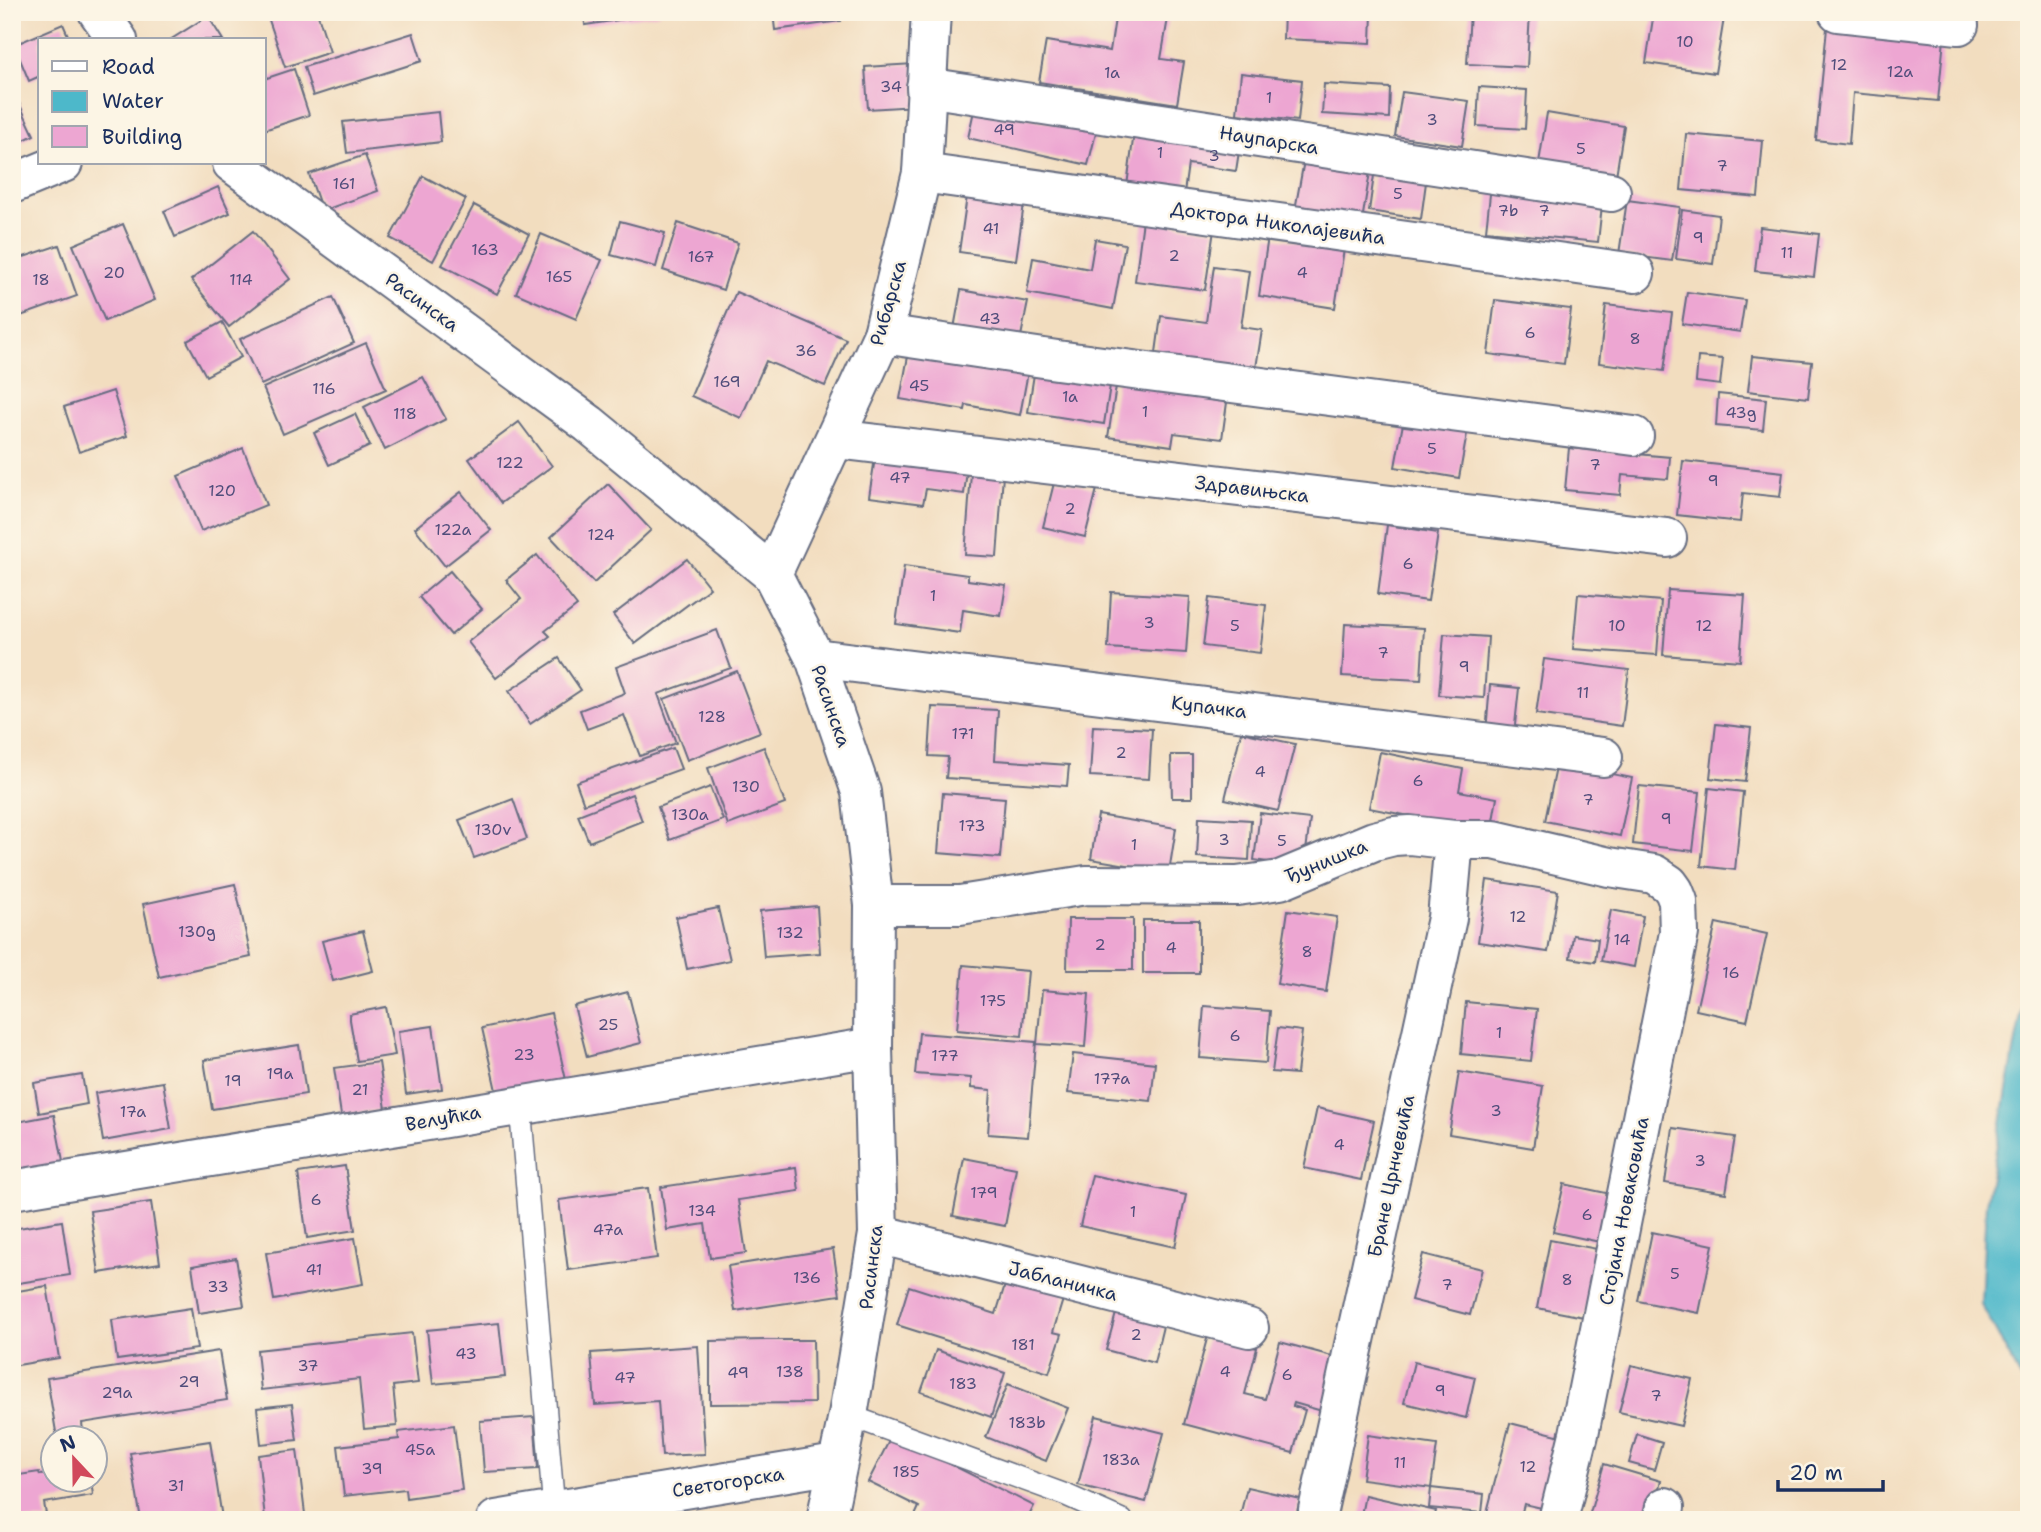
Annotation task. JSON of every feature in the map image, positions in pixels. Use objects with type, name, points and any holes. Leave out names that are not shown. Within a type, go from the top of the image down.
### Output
[{"type":"street","points":[[98,12],[117,38]]},
{"type":"street","name":"Рибарска","points":[[772,574],[883,334],[922,173],[930,12]]},
{"type":"street","points":[[1838,12],[1959,25]]},
{"type":"street","name":"Наупарска","points":[[926,88],[1611,192]]},
{"type":"street","points":[[12,184],[61,164]]},
{"type":"street","name":"Расинска","points":[[233,164],[589,424],[772,574],[815,657],[861,792],[874,905],[873,1047],[878,1234],[848,1415],[826,1520]]},
{"type":"street","name":"Доктора Николајевића","points":[[922,173],[1634,273]]},
{"type":"street","points":[[883,334],[1058,360],[1634,436]]},
{"type":"street","name":"Здравињска","points":[[836,439],[1667,538]]},
{"type":"street","name":"Купачка","points":[[815,657],[1603,757]]},
{"type":"street","name":"Ђунишка","points":[[874,905],[960,905],[1086,885],[1237,886],[1280,880],[1374,841],[1410,835],[1454,840],[1494,840],[1609,867],[1654,874],[1669,884],[1678,901]]},
{"type":"street","name":"Бране Црнчевића","points":[[1318,1510],[1447,918],[1454,840]]},
{"type":"street","name":"Стојана Новаковића","points":[[1559,1520],[1579,1434],[1673,965],[1679,933],[1678,901]]},
{"type":"street","name":"Велућка","points":[[12,1190],[873,1047]]},
{"type":"street","name":"Јабланичка","points":[[878,1234],[1249,1328]]},
{"type":"street","name":"Светогорска","points":[[496,1520],[836,1464]]},
{"type":"lane","points":[[520,1105],[554,1510]]},
{"type":"lane","points":[[848,1415],[1066,1495],[1122,1520]]},
{"type":"water","points":[[2029,971],[2029,1393],[1981,1304],[1986,1204]]},
{"type":"building","points":[[281,12],[317,12],[330,52],[285,67],[268,17]]},
{"type":"building","points":[[584,12],[659,12],[659,14],[585,25]]},
{"type":"building","points":[[773,12],[839,12],[841,21],[775,30]]},
{"type":"building","points":[[1116,12],[1168,18],[1161,59],[1184,62],[1177,104],[1039,82],[1046,41],[1110,51]]},
{"type":"building","points":[[1284,12],[1372,12],[1371,43],[1283,39]]},
{"type":"building","points":[[1470,12],[1530,12],[1527,67],[1467,64]]},
{"type":"building","points":[[1654,12],[1682,12],[1724,18],[1715,73],[1646,63]]},
{"type":"building","points":[[208,16],[222,38],[173,38]]},
{"type":"building","points":[[63,24],[69,38],[38,38],[38,77],[29,81],[14,45]]},
{"type":"building","points":[[1827,28],[1944,39],[1938,101],[1853,93],[1849,144],[1816,140]]},
{"type":"building","points":[[413,33],[422,61],[313,96],[304,67]]},
{"type":"building","points":[[914,64],[916,106],[868,109],[865,67]]},
{"type":"building","points":[[294,69],[309,115],[266,129],[266,78]]},
{"type":"building","points":[[1241,73],[1302,80],[1298,121],[1237,114]]},
{"type":"building","points":[[1324,84],[1390,88],[1389,118],[1322,114]]},
{"type":"building","points":[[1479,87],[1527,90],[1525,129],[1477,126]]},
{"type":"building","points":[[12,88],[34,135],[12,146]]},
{"type":"building","points":[[1402,92],[1469,101],[1462,146],[1395,136]]},
{"type":"building","points":[[975,106],[1096,133],[1088,165],[968,138]]},
{"type":"building","points":[[438,112],[441,142],[347,153],[343,122]]},
{"type":"building","points":[[1547,113],[1624,126],[1615,182],[1538,169]]},
{"type":"building","points":[[1134,132],[1240,145],[1236,171],[1188,164],[1184,193],[1127,186]]},
{"type":"building","points":[[1686,134],[1763,141],[1758,197],[1681,190]]},
{"type":"building","points":[[365,155],[378,191],[322,211],[309,174]]},
{"type":"building","points":[[1305,155],[1371,166],[1362,221],[1295,210]]},
{"type":"building","points":[[1375,168],[1427,175],[1421,219],[1369,211]]},
{"type":"building","points":[[423,176],[466,199],[433,261],[390,238]]},
{"type":"building","points":[[1491,185],[1603,196],[1598,242],[1486,231]]},
{"type":"building","points":[[218,187],[230,213],[175,237],[164,211]]},
{"type":"building","points":[[967,196],[1024,204],[1016,260],[959,252]]},
{"type":"building","points":[[1627,200],[1680,207],[1672,261],[1619,254]]},
{"type":"building","points":[[474,205],[529,234],[497,294],[442,265]]},
{"type":"building","points":[[1682,210],[1719,215],[1713,264],[1676,259]]},
{"type":"building","points":[[1143,220],[1214,230],[1205,290],[1135,281]]},
{"type":"building","points":[[620,221],[665,233],[656,267],[611,255]]},
{"type":"building","points":[[678,223],[738,243],[723,290],[663,270]]},
{"type":"building","points":[[123,224],[155,300],[105,321],[73,245]]},
{"type":"building","points":[[1760,227],[1819,234],[1814,277],[1755,271]]},
{"type":"building","points":[[253,231],[290,279],[229,327],[191,280]]},
{"type":"building","points":[[541,234],[602,260],[576,319],[516,293]]},
{"type":"building","points":[[1268,237],[1344,249],[1335,308],[1259,296]]},
{"type":"building","points":[[1095,239],[1125,244],[1113,309],[1027,293],[1033,258],[1090,269]]},
{"type":"building","points":[[59,245],[77,296],[12,319],[12,261]]},
{"type":"building","points":[[1214,266],[1249,271],[1241,327],[1262,330],[1255,374],[1155,360],[1161,316],[1206,322]]},
{"type":"building","points":[[961,290],[1028,302],[1019,346],[953,334]]},
{"type":"building","points":[[736,292],[846,339],[825,386],[766,361],[741,418],[691,396]]},
{"type":"building","points":[[1687,292],[1745,300],[1740,332],[1682,324]]},
{"type":"building","points":[[333,297],[354,343],[261,385],[240,339]]},
{"type":"building","points":[[1495,300],[1571,309],[1564,364],[1488,354]]},
{"type":"building","points":[[1606,305],[1672,313],[1664,371],[1599,363]]},
{"type":"building","points":[[222,322],[241,357],[206,376],[187,341]]},
{"type":"building","points":[[366,343],[386,389],[283,434],[263,388]]},
{"type":"building","points":[[909,351],[1028,372],[1020,415],[966,405],[965,410],[900,399]]},
{"type":"building","points":[[1752,356],[1812,362],[1808,398],[1748,391]]},
{"type":"building","points":[[1698,357],[1723,359],[1720,385],[1696,382]]},
{"type":"building","points":[[1035,368],[1111,379],[1104,424],[1028,412]]},
{"type":"building","points":[[423,377],[446,419],[385,450],[364,407]]},
{"type":"building","points":[[1117,380],[1228,395],[1222,439],[1174,433],[1172,446],[1108,437]]},
{"type":"building","points":[[113,391],[127,436],[79,452],[64,407]]},
{"type":"building","points":[[1718,394],[1766,399],[1763,430],[1716,426]]},
{"type":"building","points":[[355,414],[370,446],[329,465],[314,433]]},
{"type":"building","points":[[1404,418],[1468,428],[1459,478],[1395,467]]},
{"type":"building","points":[[519,422],[552,466],[501,503],[469,459]]},
{"type":"building","points":[[243,448],[266,505],[201,531],[178,476]]},
{"type":"building","points":[[1569,448],[1670,457],[1668,479],[1622,475],[1620,495],[1565,490]]},
{"type":"building","points":[[875,458],[967,471],[964,494],[926,489],[923,504],[869,497]]},
{"type":"building","points":[[1683,461],[1783,472],[1780,497],[1743,493],[1740,522],[1677,515]]},
{"type":"building","points":[[971,473],[1003,475],[997,557],[965,555]]},
{"type":"building","points":[[1055,479],[1097,489],[1085,537],[1043,527]]},
{"type":"building","points":[[608,484],[651,530],[594,583],[551,537]]},
{"type":"building","points":[[461,492],[491,530],[445,566],[415,528]]},
{"type":"building","points":[[1387,525],[1438,533],[1428,601],[1378,594]]},
{"type":"building","points":[[537,555],[577,606],[545,631],[550,636],[496,678],[468,642],[521,599],[506,580]]},
{"type":"building","points":[[687,559],[710,588],[635,644],[613,615]]},
{"type":"building","points":[[904,566],[968,575],[968,580],[1006,585],[1001,616],[963,610],[960,633],[896,624]]},
{"type":"building","points":[[450,571],[482,609],[451,635],[419,597]]},
{"type":"building","points":[[1668,590],[1745,595],[1740,661],[1663,655]]},
{"type":"building","points":[[1111,592],[1190,597],[1186,653],[1108,648]]},
{"type":"building","points":[[1578,594],[1661,601],[1657,655],[1573,649]]},
{"type":"building","points":[[1209,598],[1266,605],[1260,653],[1203,646]]},
{"type":"building","points":[[1345,624],[1424,628],[1421,680],[1342,676]]},
{"type":"building","points":[[717,630],[731,668],[658,694],[676,743],[640,756],[624,715],[587,729],[580,710],[625,693],[616,667]]},
{"type":"building","points":[[1444,634],[1488,637],[1484,698],[1439,695]]},
{"type":"building","points":[[559,658],[581,690],[530,724],[509,691]]},
{"type":"building","points":[[1544,659],[1629,670],[1622,726],[1536,714]]},
{"type":"building","points":[[737,671],[760,732],[687,760],[664,699]]},
{"type":"building","points":[[1490,685],[1519,688],[1514,734],[1486,732]]},
{"type":"building","points":[[932,707],[998,710],[995,760],[1069,765],[1067,786],[946,778],[948,757],[929,756]]},
{"type":"building","points":[[1716,724],[1751,728],[1745,782],[1710,778]]},
{"type":"building","points":[[1093,726],[1152,729],[1149,779],[1090,776]]},
{"type":"building","points":[[1241,732],[1295,744],[1278,811],[1225,799]]},
{"type":"building","points":[[764,747],[785,804],[728,825],[708,768]]},
{"type":"building","points":[[673,748],[681,769],[584,804],[576,782]]},
{"type":"building","points":[[1380,752],[1463,769],[1459,791],[1497,798],[1491,832],[1369,808]]},
{"type":"building","points":[[1171,755],[1192,755],[1192,798],[1172,798]]},
{"type":"building","points":[[1557,763],[1632,778],[1620,836],[1545,821]]},
{"type":"building","points":[[1639,786],[1700,792],[1693,851],[1633,844]]},
{"type":"building","points":[[710,787],[723,820],[670,840],[658,807]]},
{"type":"building","points":[[1709,788],[1743,792],[1735,870],[1701,866]]},
{"type":"building","points":[[943,793],[1005,798],[1000,858],[938,853]]},
{"type":"building","points":[[632,794],[642,821],[589,842],[578,815]]},
{"type":"building","points":[[513,799],[527,839],[474,858],[459,820]]},
{"type":"building","points":[[1260,813],[1310,819],[1304,867],[1254,860]]},
{"type":"building","points":[[1098,815],[1176,828],[1169,872],[1091,859]]},
{"type":"building","points":[[1199,817],[1251,820],[1249,860],[1197,857]]},
{"type":"building","points":[[1487,880],[1558,891],[1548,952],[1478,942]]},
{"type":"building","points":[[235,884],[251,957],[159,977],[143,904]]},
{"type":"building","points":[[817,906],[820,953],[764,957],[760,911]]},
{"type":"building","points":[[718,908],[730,960],[687,969],[676,917]]},
{"type":"building","points":[[1288,910],[1337,917],[1326,992],[1277,984]]},
{"type":"building","points":[[1611,910],[1643,916],[1634,967],[1601,961]]},
{"type":"building","points":[[1068,919],[1133,919],[1133,970],[1067,970]]},
{"type":"building","points":[[1143,920],[1199,920],[1199,973],[1143,973]]},
{"type":"building","points":[[1716,923],[1767,934],[1747,1021],[1696,1010]]},
{"type":"building","points":[[363,931],[373,971],[333,981],[322,941]]},
{"type":"building","points":[[1573,935],[1598,939],[1595,962],[1570,958]]},
{"type":"building","points":[[963,965],[1028,971],[1022,1036],[957,1030]]},
{"type":"building","points":[[1042,990],[1089,994],[1085,1047],[1037,1044]]},
{"type":"building","points":[[628,992],[641,1043],[587,1057],[574,1006]]},
{"type":"building","points":[[1466,1002],[1537,1009],[1531,1061],[1461,1054]]},
{"type":"building","points":[[1204,1006],[1270,1011],[1266,1063],[1200,1058]]},
{"type":"building","points":[[386,1007],[395,1055],[357,1061],[349,1014]]},
{"type":"building","points":[[551,1013],[566,1080],[497,1095],[482,1028]]},
{"type":"building","points":[[433,1026],[442,1089],[406,1094],[398,1031]]},
{"type":"building","points":[[1278,1028],[1302,1031],[1297,1074],[1272,1072]]},
{"type":"building","points":[[919,1033],[1036,1042],[1028,1137],[988,1134],[991,1090],[971,1088],[971,1078],[915,1074]]},
{"type":"building","points":[[299,1045],[306,1094],[212,1109],[204,1060]]},
{"type":"building","points":[[1073,1054],[1155,1063],[1151,1101],[1068,1093]]},
{"type":"building","points":[[379,1062],[386,1109],[341,1115],[334,1068]]},
{"type":"building","points":[[1459,1072],[1543,1086],[1533,1148],[1449,1134]]},
{"type":"building","points":[[82,1075],[87,1104],[39,1113],[34,1083]]},
{"type":"building","points":[[163,1082],[171,1129],[103,1141],[95,1093]]},
{"type":"building","points":[[1317,1108],[1374,1121],[1361,1180],[1304,1168]]},
{"type":"building","points":[[54,1115],[65,1172],[18,1181],[12,1152],[12,1123]]},
{"type":"building","points":[[1673,1128],[1735,1137],[1726,1193],[1665,1183]]},
{"type":"building","points":[[964,1158],[1016,1168],[1005,1226],[953,1216]]},
{"type":"building","points":[[345,1166],[355,1230],[307,1238],[298,1173]]},
{"type":"building","points":[[796,1167],[799,1191],[738,1200],[746,1253],[710,1258],[705,1224],[667,1230],[661,1187]]},
{"type":"building","points":[[1092,1175],[1186,1195],[1175,1247],[1080,1226]]},
{"type":"building","points":[[1564,1184],[1620,1196],[1609,1244],[1553,1232]]},
{"type":"building","points":[[648,1188],[657,1258],[568,1270],[559,1200]]},
{"type":"building","points":[[151,1202],[160,1263],[99,1273],[90,1211]]},
{"type":"building","points":[[62,1221],[70,1275],[12,1284],[12,1229]]},
{"type":"building","points":[[1652,1232],[1713,1245],[1699,1313],[1638,1301]]},
{"type":"building","points":[[355,1238],[363,1284],[274,1300],[266,1253]]},
{"type":"building","points":[[1550,1240],[1597,1249],[1584,1317],[1537,1308]]},
{"type":"building","points":[[833,1249],[840,1295],[735,1311],[728,1266]]},
{"type":"building","points":[[1423,1254],[1482,1269],[1470,1315],[1411,1300]]},
{"type":"building","points":[[236,1258],[244,1306],[199,1313],[192,1266]]},
{"type":"building","points":[[1008,1275],[1065,1293],[1053,1332],[1062,1334],[1049,1373],[897,1325],[909,1286],[996,1314]]},
{"type":"building","points":[[47,1286],[59,1358],[12,1366],[12,1292]]},
{"type":"building","points":[[1118,1306],[1165,1318],[1154,1363],[1106,1350]]},
{"type":"building","points":[[191,1308],[197,1349],[117,1360],[112,1320]]},
{"type":"building","points":[[499,1323],[505,1377],[433,1384],[427,1330]]},
{"type":"building","points":[[412,1333],[418,1383],[393,1386],[397,1426],[364,1429],[359,1379],[261,1390],[257,1350]]},
{"type":"building","points":[[1208,1335],[1257,1348],[1245,1394],[1265,1399],[1280,1342],[1343,1359],[1329,1413],[1294,1403],[1293,1406],[1305,1410],[1293,1453],[1184,1424]]},
{"type":"building","points":[[813,1340],[814,1403],[710,1404],[710,1341]]},
{"type":"building","points":[[698,1346],[705,1454],[662,1456],[658,1401],[595,1405],[591,1353]]},
{"type":"building","points":[[936,1350],[1005,1373],[991,1417],[921,1392]]},
{"type":"building","points":[[219,1351],[227,1400],[82,1424],[55,1424],[47,1378]]},
{"type":"building","points":[[1414,1362],[1475,1377],[1466,1418],[1404,1403]]},
{"type":"building","points":[[1631,1365],[1692,1379],[1681,1426],[1619,1412]]},
{"type":"building","points":[[1008,1384],[1068,1408],[1046,1461],[986,1437]]},
{"type":"building","points":[[292,1404],[297,1440],[261,1444],[257,1408]]},
{"type":"building","points":[[1096,1416],[1164,1433],[1146,1502],[1078,1485]]},
{"type":"building","points":[[534,1417],[538,1469],[484,1472],[480,1421]]},
{"type":"building","points":[[1510,1423],[1565,1437],[1546,1509],[1524,1504],[1520,1520],[1485,1520]]},
{"type":"building","points":[[454,1425],[462,1490],[406,1498],[405,1489],[344,1496],[338,1446],[399,1439],[398,1432]]},
{"type":"building","points":[[1637,1434],[1662,1442],[1654,1470],[1629,1463]]},
{"type":"building","points":[[892,1435],[1034,1506],[1027,1520],[913,1520],[919,1507],[868,1482]]},
{"type":"building","points":[[1368,1435],[1437,1445],[1431,1488],[1362,1479]]},
{"type":"building","points":[[210,1441],[222,1518],[141,1520],[130,1453]]},
{"type":"building","points":[[297,1450],[305,1514],[265,1518],[258,1455]]},
{"type":"building","points":[[1604,1464],[1661,1481],[1649,1520],[1588,1520]]},
{"type":"building","points":[[38,1472],[38,1494],[93,1495],[44,1503],[47,1520],[12,1520],[12,1476]]},
{"type":"building","points":[[1247,1487],[1300,1499],[1295,1520],[1239,1520]]},
{"type":"building","points":[[1431,1488],[1484,1494],[1482,1513],[1429,1508]]},
{"type":"building","points":[[1365,1495],[1436,1511],[1434,1520],[1360,1520]]}]
